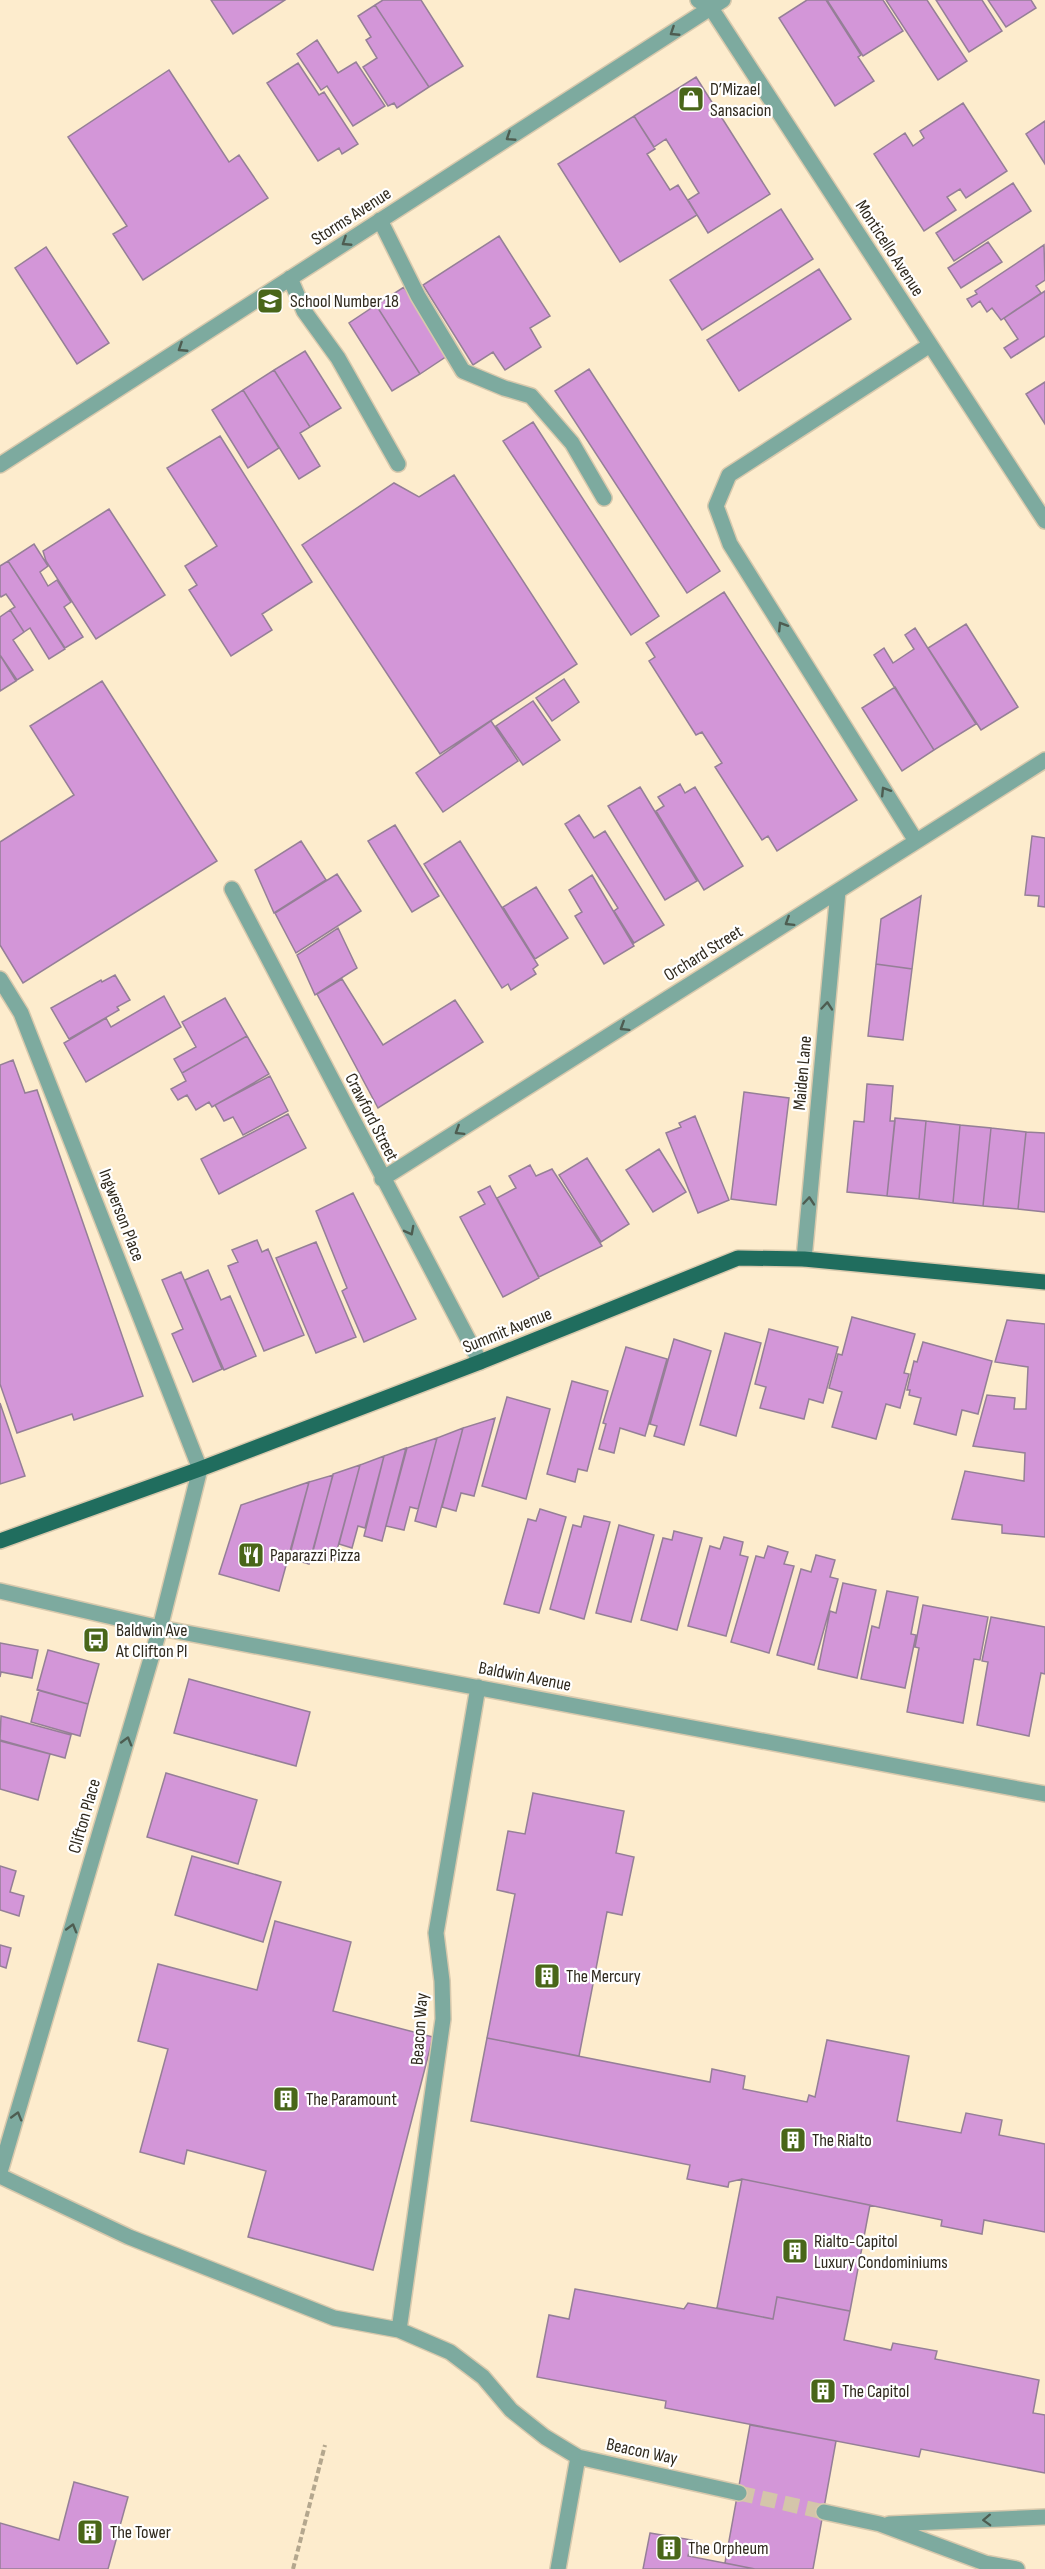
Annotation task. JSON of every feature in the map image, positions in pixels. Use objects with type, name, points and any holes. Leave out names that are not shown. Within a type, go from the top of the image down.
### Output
[{"type":"main road","name":"Summit Avenue","points":[[0,1541],[200,1469],[480,1362],[738,1258],[804,1259],[1045,1282]]},
{"type":"street","name":"Monticello Avenue","points":[[698,0],[717,4],[930,345],[1045,521]]},
{"type":"street","name":"Storms Avenue","points":[[0,465],[717,4]]},
{"type":"street","points":[[380,220],[418,296],[463,371],[531,396],[572,443],[604,498]]},
{"type":"street","points":[[290,278],[304,311],[338,358],[398,464]]},
{"type":"street","points":[[916,841],[730,544],[716,506],[729,475],[930,345]]},
{"type":"street","name":"Orchard Street","points":[[382,1179],[1045,760]]},
{"type":"street","name":"Crawford Street","points":[[232,889],[382,1179],[480,1362]]},
{"type":"street","name":"Maiden Lane","points":[[804,1259],[838,891]]},
{"type":"street","name":"Ingwerson Place","points":[[0,979],[21,1013],[200,1469]]},
{"type":"street","name":"Clifton Place","points":[[0,2172],[160,1628],[200,1469]]},
{"type":"street","name":"Baldwin Avenue","points":[[0,1591],[160,1628],[1045,1794]]},
{"type":"street","name":"Beacon Way","points":[[399,2330],[443,2019],[442,1982],[436,1933],[478,1687]]},
{"type":"street","name":"Beacon Way","points":[[0,2176],[129,2237],[334,2318],[399,2330],[450,2352],[483,2377],[511,2410],[545,2437],[578,2457],[739,2493]]},
{"type":"street","points":[[558,2569],[578,2457]]},
{"type":"street","points":[[824,2512],[880,2524],[985,2563],[1017,2569]]},
{"type":"street","points":[[880,2524],[1045,2517]]},
{"type":"path","points":[[293,2569],[325,2445]]},
{"type":"building","points":[[211,0],[285,0],[233,34]]},
{"type":"building","points":[[383,0],[421,0],[463,66],[429,87],[375,5]]},
{"type":"building","points":[[807,0],[826,0],[861,55],[858,57],[874,81],[835,106],[779,18]]},
{"type":"building","points":[[827,0],[883,0],[903,31],[863,56]]},
{"type":"building","points":[[886,0],[927,0],[967,61],[938,80]]},
{"type":"building","points":[[936,0],[982,0],[1002,31],[969,52]]},
{"type":"building","points":[[988,0],[1031,0],[1036,8],[1006,27]]},
{"type":"building","points":[[375,5],[429,87],[397,108],[394,103],[388,106],[363,67],[377,58],[366,40],[371,37],[358,16]]},
{"type":"building","points":[[317,40],[338,73],[356,62],[385,106],[353,126],[327,86],[321,90],[297,54]]},
{"type":"building","points":[[298,63],[319,95],[324,92],[358,144],[342,154],[339,148],[318,161],[267,83]]},
{"type":"building","points":[[169,70],[229,162],[239,155],[268,198],[143,280],[113,234],[127,226],[68,137]]},
{"type":"building","points":[[696,77],[770,194],[708,233],[688,200],[699,193],[666,139],[654,147],[634,116]]},
{"type":"building","points":[[963,103],[1007,171],[966,198],[960,189],[947,197],[956,210],[924,231],[874,154],[905,133],[913,146],[924,138],[920,131]]},
{"type":"building","points":[[634,116],[655,149],[647,154],[670,190],[678,185],[697,215],[620,262],[558,164]]},
{"type":"building","points":[[1045,121],[1045,164],[1026,134]]},
{"type":"building","points":[[1013,183],[1031,211],[954,261],[936,233]]},
{"type":"building","points":[[781,209],[813,259],[702,330],[670,280]]},
{"type":"building","points":[[499,236],[550,316],[530,328],[541,347],[505,370],[493,352],[473,365],[423,285]]},
{"type":"building","points":[[988,242],[1002,262],[961,288],[948,268]]},
{"type":"building","points":[[1044,245],[1045,280],[1036,286],[1041,293],[1001,320],[992,308],[987,312],[980,301],[972,307],[967,299],[977,294],[975,291]]},
{"type":"building","points":[[46,247],[109,343],[77,364],[15,268]]},
{"type":"building","points":[[819,269],[851,319],[739,391],[707,340]]},
{"type":"building","points":[[404,287],[447,356],[420,374],[376,305]]},
{"type":"building","points":[[1045,291],[1045,336],[1011,358],[1004,348],[1018,339],[1004,318]]},
{"type":"building","points":[[376,305],[420,374],[392,391],[349,323]]},
{"type":"building","points":[[305,351],[341,408],[310,427],[274,370]]},
{"type":"building","points":[[589,369],[720,571],[687,593],[555,391]]},
{"type":"building","points":[[274,370],[310,427],[300,433],[320,466],[299,479],[243,390]]},
{"type":"building","points":[[1045,382],[1045,424],[1026,394]]},
{"type":"building","points":[[243,390],[279,448],[248,468],[212,410]]},
{"type":"building","points":[[533,422],[659,616],[631,635],[503,441]]},
{"type":"building","points":[[220,436],[312,582],[262,614],[272,630],[231,656],[189,590],[197,585],[185,566],[217,546],[167,468]]},
{"type":"building","points":[[454,475],[577,664],[440,754],[302,545],[394,483],[419,497]]},
{"type":"building","points":[[109,509],[165,595],[96,639],[46,561],[43,551]]},
{"type":"building","points":[[34,544],[48,566],[40,572],[48,586],[57,580],[71,602],[64,607],[83,637],[65,648],[8,561]]},
{"type":"building","points":[[8,561],[65,649],[49,659],[30,628],[24,632],[10,610],[15,607],[6,594],[1,597],[0,595],[0,566]]},
{"type":"building","points":[[724,592],[857,800],[777,851],[768,836],[762,840],[715,767],[722,763],[702,732],[696,735],[649,661],[655,657],[646,643]]},
{"type":"building","points":[[10,610],[24,632],[13,640],[33,670],[17,680],[0,655],[0,617]]},
{"type":"building","points":[[966,624],[1018,707],[981,730],[928,648]]},
{"type":"building","points":[[915,628],[976,724],[934,750],[874,655],[884,648],[893,663],[914,649],[905,635]]},
{"type":"building","points":[[0,655],[16,681],[0,691]]},
{"type":"building","points":[[564,679],[579,702],[552,721],[536,698]]},
{"type":"building","points":[[102,681],[217,861],[23,983],[0,945],[0,842],[74,795],[30,726]]},
{"type":"building","points":[[895,687],[934,750],[902,771],[862,708]]},
{"type":"building","points":[[533,701],[560,740],[523,765],[496,726]]},
{"type":"building","points":[[491,721],[518,761],[443,812],[416,773]]},
{"type":"building","points":[[680,784],[685,793],[695,787],[743,866],[704,890],[656,811],[664,806],[658,797]]},
{"type":"building","points":[[640,787],[697,881],[665,900],[608,806]]},
{"type":"building","points":[[579,815],[594,838],[605,831],[664,925],[634,943],[614,911],[618,908],[565,824]]},
{"type":"building","points":[[395,825],[439,896],[412,912],[368,841]]},
{"type":"building","points":[[1032,836],[1045,838],[1045,907],[1038,906],[1039,896],[1025,895]]},
{"type":"building","points":[[301,841],[326,880],[274,913],[255,870]]},
{"type":"building","points":[[460,841],[538,965],[533,969],[536,974],[511,990],[508,984],[502,988],[424,864]]},
{"type":"building","points":[[337,874],[361,911],[296,953],[275,913]]},
{"type":"building","points":[[592,875],[634,946],[604,964],[575,916],[582,912],[569,890]]},
{"type":"building","points":[[536,887],[568,938],[535,959],[503,907]]},
{"type":"building","points":[[921,896],[912,969],[876,964],[881,919]]},
{"type":"building","points":[[338,928],[357,968],[315,995],[297,955]]},
{"type":"building","points":[[876,964],[912,969],[903,1040],[868,1036]]},
{"type":"building","points":[[115,975],[130,1000],[117,1007],[119,1010],[69,1039],[51,1008],[101,980],[102,982]]},
{"type":"building","points":[[342,979],[383,1045],[455,1000],[483,1042],[378,1108],[317,994]]},
{"type":"building","points":[[164,996],[181,1027],[86,1082],[64,1043],[106,1018],[111,1027]]},
{"type":"building","points":[[225,998],[247,1036],[182,1073],[174,1059],[196,1047],[182,1022]]},
{"type":"building","points":[[247,1036],[269,1074],[212,1107],[209,1102],[196,1110],[187,1095],[178,1100],[171,1089],[186,1081],[182,1073]]},
{"type":"building","points":[[13,1060],[25,1093],[37,1090],[143,1396],[74,1420],[72,1414],[17,1433],[0,1384],[0,1065]]},
{"type":"building","points":[[270,1076],[288,1111],[243,1135],[233,1117],[224,1121],[215,1105]]},
{"type":"building","points":[[867,1084],[893,1086],[890,1121],[895,1121],[887,1196],[847,1192],[854,1121],[864,1122]]},
{"type":"building","points":[[744,1092],[789,1098],[776,1205],[731,1199]]},
{"type":"building","points":[[288,1114],[306,1148],[219,1194],[201,1159]]},
{"type":"building","points":[[695,1116],[729,1200],[698,1213],[666,1133],[681,1127],[679,1123]]},
{"type":"building","points":[[895,1118],[926,1121],[919,1199],[887,1196]]},
{"type":"building","points":[[926,1121],[960,1125],[953,1203],[919,1199]]},
{"type":"building","points":[[960,1125],[991,1128],[983,1206],[953,1203]]},
{"type":"building","points":[[991,1128],[1026,1132],[1018,1209],[983,1206]]},
{"type":"building","points":[[1026,1132],[1045,1133],[1045,1212],[1018,1209]]},
{"type":"building","points":[[659,1149],[686,1192],[653,1212],[626,1170]]},
{"type":"building","points":[[587,1158],[629,1224],[601,1242],[559,1175]]},
{"type":"building","points":[[530,1165],[536,1176],[552,1169],[602,1246],[539,1277],[497,1198],[516,1188],[509,1176]]},
{"type":"building","points":[[490,1186],[539,1278],[503,1297],[460,1217],[485,1204],[478,1192]]},
{"type":"building","points":[[353,1193],[416,1319],[364,1342],[342,1291],[347,1288],[316,1211]]},
{"type":"building","points":[[257,1240],[262,1252],[268,1249],[304,1335],[264,1351],[228,1266],[238,1262],[232,1250]]},
{"type":"building","points":[[316,1242],[356,1337],[316,1353],[276,1258]]},
{"type":"building","points":[[208,1270],[221,1300],[230,1296],[256,1356],[224,1370],[185,1280]]},
{"type":"building","points":[[181,1272],[222,1369],[193,1382],[172,1334],[183,1329],[162,1280]]},
{"type":"building","points":[[852,1317],[915,1334],[904,1373],[909,1374],[900,1408],[886,1404],[876,1439],[832,1427],[842,1392],[829,1388],[838,1354],[842,1355]]},
{"type":"building","points":[[1007,1320],[1045,1324],[1045,1537],[1002,1533],[1002,1525],[952,1519],[965,1471],[1024,1481],[1025,1453],[973,1446],[987,1395],[1015,1398],[1014,1409],[1026,1409],[1028,1367],[995,1362]]},
{"type":"building","points":[[769,1329],[838,1347],[823,1403],[809,1399],[804,1419],[760,1408],[766,1387],[755,1384]]},
{"type":"building","points":[[725,1333],[761,1343],[736,1436],[700,1425]]},
{"type":"building","points":[[674,1339],[711,1351],[684,1445],[654,1436],[657,1426],[650,1424]]},
{"type":"building","points":[[923,1342],[992,1361],[978,1414],[962,1410],[956,1435],[914,1424],[921,1398],[909,1395],[910,1390],[907,1390],[914,1361],[917,1362]]},
{"type":"building","points":[[626,1347],[667,1359],[645,1436],[620,1428],[614,1453],[599,1449],[606,1424],[603,1423]]},
{"type":"building","points":[[572,1381],[608,1391],[587,1471],[578,1469],[575,1482],[547,1474]]},
{"type":"building","points":[[507,1397],[550,1409],[526,1499],[482,1486]]},
{"type":"building","points":[[0,1403],[25,1476],[0,1484]]},
{"type":"building","points":[[495,1418],[474,1496],[461,1493],[456,1511],[442,1507],[463,1428]]},
{"type":"building","points":[[463,1428],[436,1527],[415,1521],[437,1438]]},
{"type":"building","points":[[437,1438],[418,1509],[410,1507],[404,1530],[386,1526],[407,1448]]},
{"type":"building","points":[[406,1448],[382,1541],[364,1536],[384,1456]]},
{"type":"building","points":[[384,1456],[365,1528],[358,1526],[352,1548],[339,1544],[360,1465]]},
{"type":"building","points":[[360,1465],[334,1561],[312,1555],[333,1474]]},
{"type":"building","points":[[333,1475],[309,1564],[289,1558],[309,1482]]},
{"type":"building","points":[[309,1482],[279,1591],[219,1574],[241,1505]]},
{"type":"building","points":[[540,1509],[566,1517],[539,1613],[504,1604],[528,1519],[536,1521]]},
{"type":"building","points":[[584,1516],[610,1522],[584,1619],[550,1609],[573,1525],[581,1527]]},
{"type":"building","points":[[619,1525],[654,1535],[631,1622],[596,1613]]},
{"type":"building","points":[[674,1531],[702,1538],[677,1630],[641,1620],[663,1538],[672,1540]]},
{"type":"building","points":[[724,1537],[743,1542],[740,1555],[748,1557],[726,1636],[688,1626],[710,1546],[720,1549]]},
{"type":"building","points":[[768,1546],[788,1552],[784,1564],[794,1566],[769,1653],[731,1642],[756,1556],[764,1558]]},
{"type":"building","points":[[816,1555],[835,1560],[830,1577],[838,1579],[814,1665],[777,1655],[801,1569],[811,1572]]},
{"type":"building","points":[[843,1583],[876,1590],[857,1678],[818,1669],[830,1611],[836,1613]]},
{"type":"building","points":[[887,1591],[918,1597],[911,1634],[916,1635],[905,1688],[861,1679],[872,1626],[879,1628]]},
{"type":"building","points":[[923,1605],[988,1617],[980,1660],[974,1659],[963,1723],[907,1712],[919,1648],[915,1647]]},
{"type":"building","points":[[991,1617],[1045,1627],[1045,1674],[1041,1673],[1029,1736],[977,1725],[988,1662],[982,1661]]},
{"type":"building","points":[[0,1643],[38,1650],[32,1678],[1,1672],[0,1677]]},
{"type":"building","points":[[48,1650],[99,1664],[88,1704],[37,1690]]},
{"type":"building","points":[[189,1679],[310,1712],[296,1766],[174,1733]]},
{"type":"building","points":[[39,1690],[88,1704],[80,1736],[31,1722]]},
{"type":"building","points":[[1,1716],[71,1735],[65,1758],[0,1740]]},
{"type":"building","points":[[0,1741],[50,1754],[38,1800],[0,1789]]},
{"type":"building","points":[[166,1773],[257,1800],[238,1864],[147,1837]]},
{"type":"building","name":"The Mercury","points":[[533,1793],[624,1811],[616,1853],[634,1857],[622,1915],[607,1912],[579,2056],[487,2038],[515,1894],[497,1890],[508,1831],[525,1834]]},
{"type":"building","points":[[192,1856],[281,1882],[263,1942],[175,1915]]},
{"type":"building","points":[[0,1866],[16,1871],[10,1892],[24,1896],[19,1916],[0,1910]]},
{"type":"building","name":"The Paramount","points":[[275,1921],[351,1942],[333,2011],[433,2037],[373,2270],[248,2237],[266,2171],[187,2150],[184,2164],[140,2152],[168,2049],[138,2041],[158,1964],[257,1990]]},
{"type":"building","points":[[0,1945],[11,1948],[6,1968],[0,1966]]},
{"type":"building","name":"The Rialto","points":[[487,2038],[710,2082],[712,2069],[745,2076],[743,2089],[807,2102],[809,2095],[815,2097],[827,2040],[909,2056],[897,2121],[961,2133],[966,2113],[1002,2120],[999,2135],[1045,2144],[1045,2232],[984,2220],[982,2234],[941,2226],[942,2220],[742,2179],[729,2182],[728,2187],[687,2179],[690,2165],[471,2121]]},
{"type":"building","name":"Rialto-Capitol Luxury Condominiums","points":[[742,2179],[870,2205],[850,2311],[777,2297],[773,2319],[717,2308]]},
{"type":"building","name":"The Capitol","points":[[575,2289],[684,2309],[688,2303],[773,2319],[777,2297],[850,2311],[844,2340],[891,2350],[893,2343],[937,2351],[935,2359],[1039,2380],[1033,2413],[1045,2415],[1045,2473],[921,2449],[919,2457],[665,2408],[666,2401],[537,2377],[549,2315],[569,2319]]},
{"type":"building","points":[[750,2425],[836,2441],[813,2569],[755,2569],[725,2563]]},
{"type":"building","name":"The Tower","points":[[74,2482],[128,2497],[108,2569],[0,2569],[0,2523],[59,2540]]},
{"type":"building","name":"The Orpheum","points":[[650,2533],[692,2540],[688,2556],[755,2569],[643,2569]]},
{"type":"tunnel","points":[[739,2493],[824,2512]]},
{"type":"place","name":"D’Mizael Sansacion","points":[[691,99]]},
{"type":"place","name":"School Number 18","points":[[270,301]]},
{"type":"place","name":"Paparazzi Pizza","points":[[251,1555]]},
{"type":"place","name":"Baldwin Ave At Clifton Pl","points":[[96,1640]]},
{"type":"place","name":"The Mercury","points":[[547,1976]]},
{"type":"place","name":"The Paramount","points":[[286,2099]]},
{"type":"place","name":"The Rialto","points":[[793,2140]]},
{"type":"place","name":"Rialto-Capitol Luxury Condominiums","points":[[795,2251]]},
{"type":"place","name":"The Capitol","points":[[823,2391]]},
{"type":"place","name":"The Tower","points":[[90,2532]]},
{"type":"place","name":"The Orpheum","points":[[669,2548]]}]
